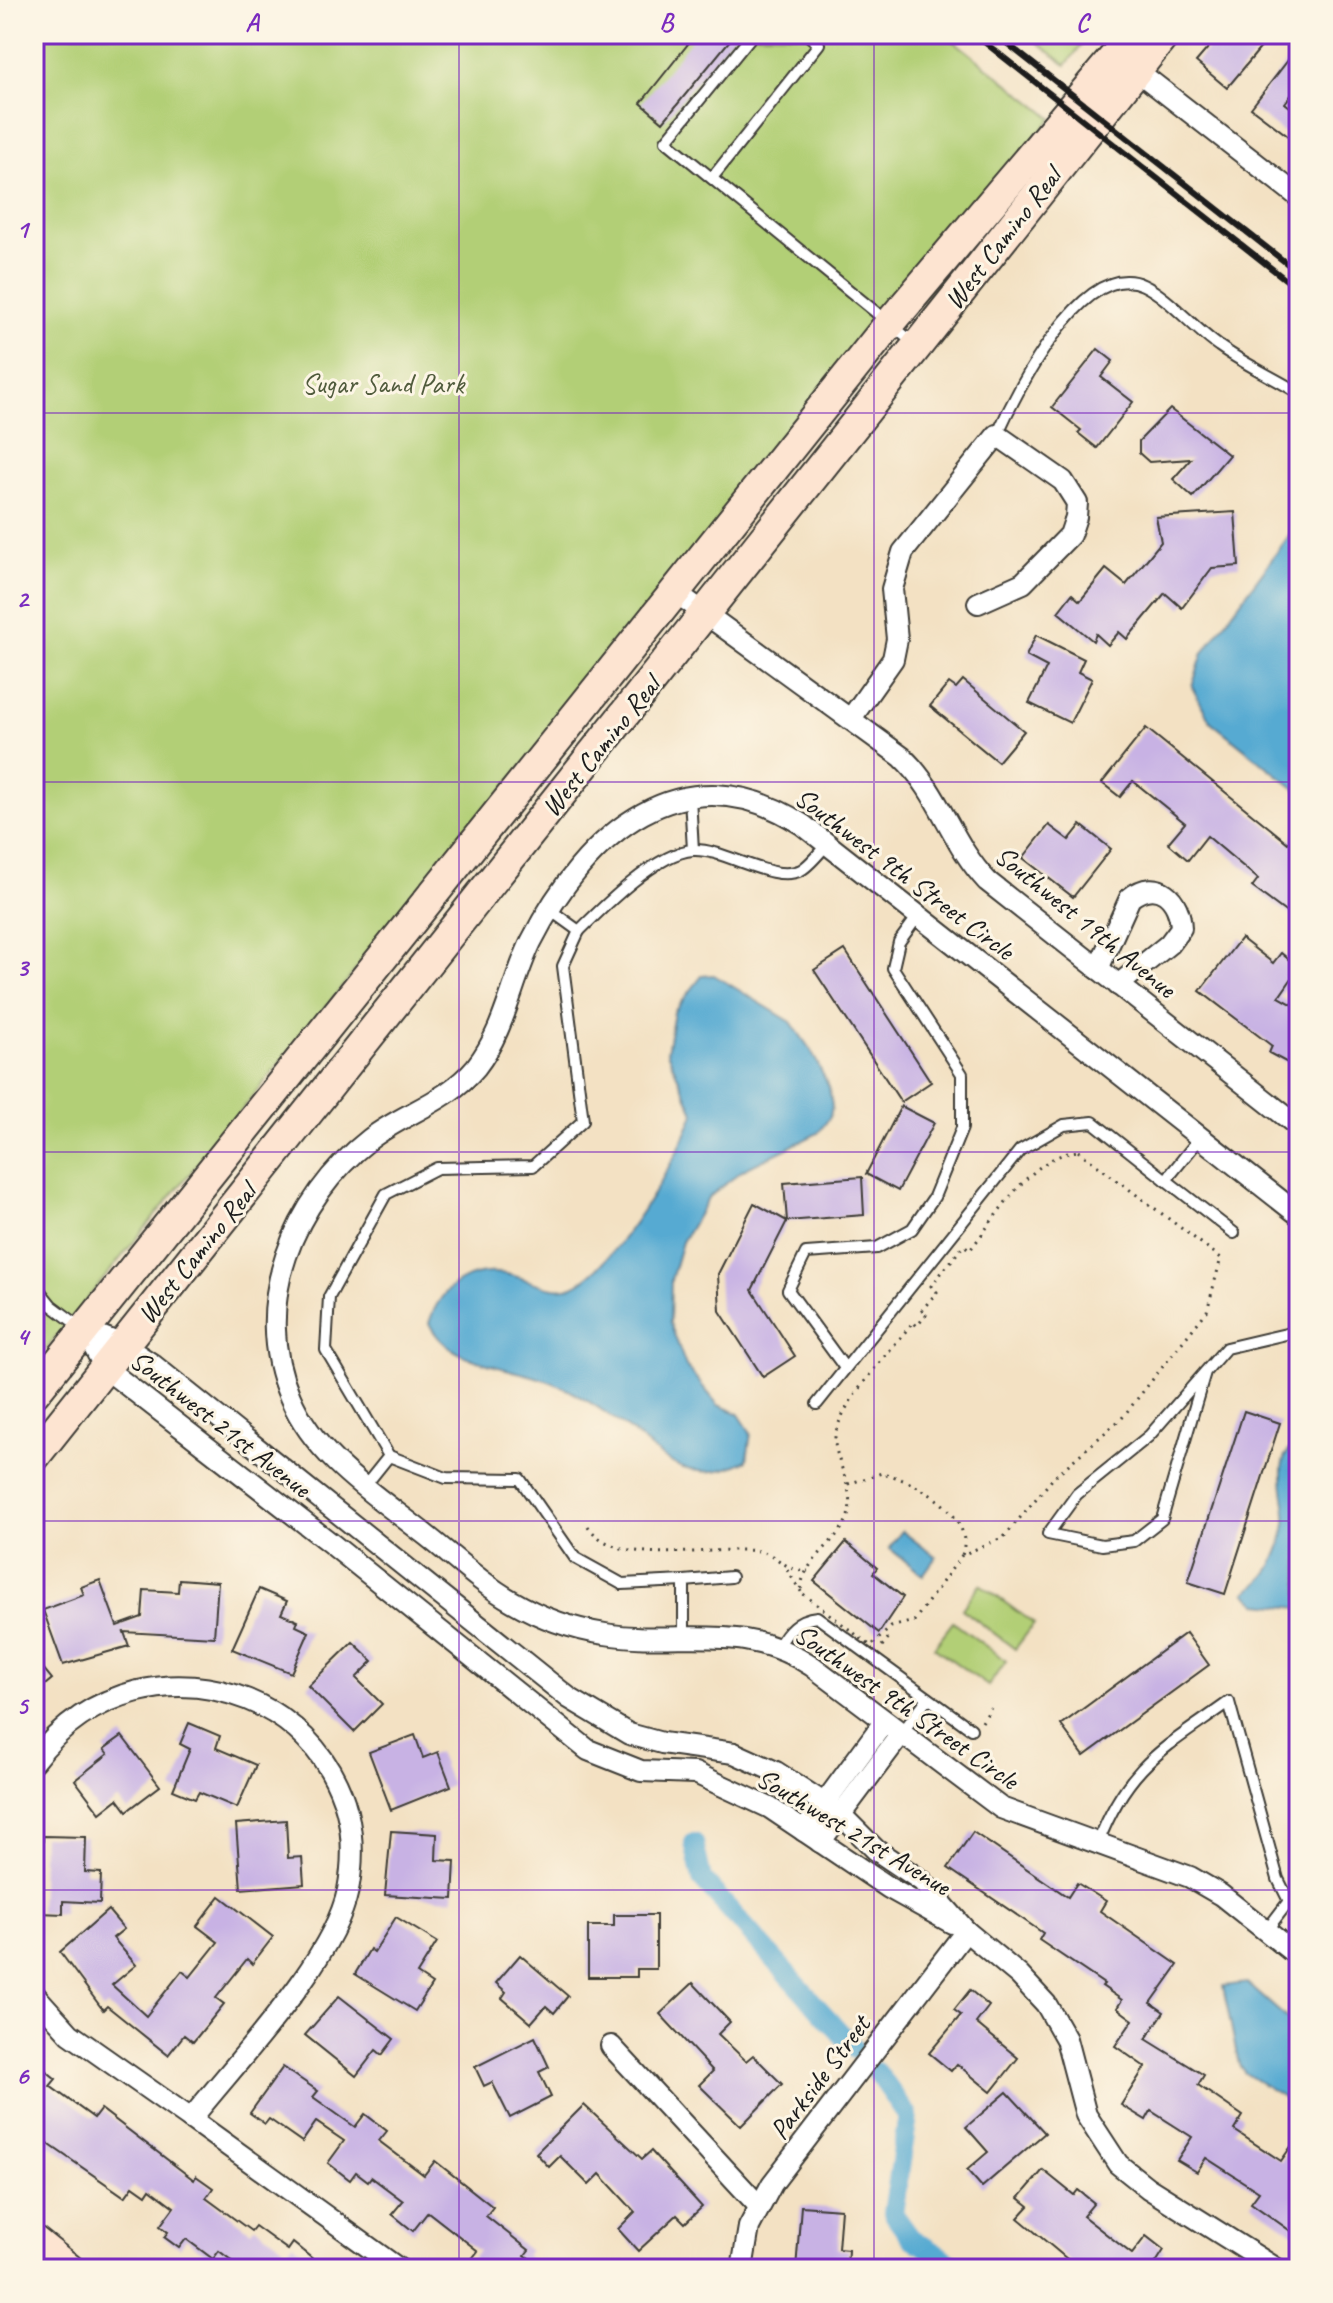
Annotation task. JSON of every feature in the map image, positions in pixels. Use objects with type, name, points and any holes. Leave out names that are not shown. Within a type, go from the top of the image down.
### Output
[{"type":"street","name":"West Camino Real","points":[[34,1393],[890,323],[1134,34]]},
{"type":"street","name":"West Camino Real","points":[[34,1457],[1165,34]]},
{"type":"street","points":[[1136,70],[1299,197]]},
{"type":"street","points":[[852,717],[893,659],[897,639],[892,589],[903,552],[997,435],[1063,481],[1077,503],[1076,517],[1070,535],[1023,583],[978,603]]},
{"type":"street","name":"Southwest 19th Avenue","points":[[674,591],[852,717],[902,757],[928,784],[963,852],[987,881],[1299,1127]]},
{"type":"street","name":"Southwest 9th Street Circle","points":[[1299,1215],[787,815],[760,803],[732,796],[690,797],[656,806],[622,825],[594,852],[550,910],[526,955],[496,1035],[479,1062],[443,1098],[386,1128],[355,1152],[302,1220],[285,1256],[274,1310],[275,1347],[284,1382],[299,1416],[314,1438],[365,1486],[491,1588],[528,1610],[567,1625],[608,1635],[741,1637],[778,1647],[812,1666],[1001,1808],[1019,1818],[1190,1877],[1299,1957]]},
{"type":"street","points":[[1098,969],[1130,898],[1139,891],[1156,889],[1170,894],[1180,911],[1181,928],[1169,944],[1118,985]]},
{"type":"street","name":"Southwest 21st Avenue","points":[[85,1330],[333,1545],[588,1750],[641,1771],[695,1773],[770,1808],[889,1888],[966,1931]]},
{"type":"street","name":"Southwest 21st Avenue","points":[[85,1330],[114,1357],[152,1364],[569,1698],[629,1734],[662,1743],[734,1753],[776,1772],[832,1808],[876,1850],[922,1881],[966,1931],[1034,1989],[1057,2021],[1072,2058],[1086,2115],[1118,2164],[1148,2188],[1277,2269]]},
{"type":"street","points":[[34,1761],[76,1718],[112,1698],[152,1687],[193,1685],[233,1694],[279,1717],[316,1753],[337,1789],[348,1829],[350,1870],[335,1930],[313,1965],[191,2119]]},
{"type":"street","points":[[812,1836],[892,1728]]},
{"type":"street","name":"Parkside Street","points":[[742,2269],[745,2245],[758,2205],[966,1931]]},
{"type":"street","points":[[34,1994],[70,2034],[399,2269]]},
{"type":"street","points":[[611,2046],[758,2205]]},
{"type":"street","points":[[34,2241],[69,2269]]},
{"type":"lane","points":[[753,34],[666,141],[917,347]]},
{"type":"lane","points":[[712,178],[819,44],[807,34]]},
{"type":"lane","points":[[997,435],[1022,378],[1092,290],[1118,281],[1142,285],[1220,347],[1299,393]]},
{"type":"lane","points":[[690,797],[693,850]]},
{"type":"lane","points":[[731,1577],[622,1584],[575,1558],[520,1479],[446,1478],[389,1456],[326,1350],[329,1297],[386,1194],[437,1168],[533,1166],[583,1121],[563,966],[579,931],[627,885],[677,854],[693,850],[716,853],[780,873],[800,870],[827,844]]},
{"type":"lane","points":[[550,910],[579,931]]},
{"type":"lane","points":[[845,1368],[788,1290],[806,1253],[877,1248],[912,1229],[934,1197],[962,1128],[962,1074],[893,968],[899,942],[918,916]]},
{"type":"lane","points":[[817,1404],[1020,1150],[1064,1125],[1093,1122],[1234,1233]]},
{"type":"lane","points":[[1166,1180],[1200,1138]]},
{"type":"lane","points":[[34,1284],[51,1305],[85,1330]]},
{"type":"lane","points":[[1205,1372],[1162,1519],[1134,1541],[1102,1545],[1048,1534],[1077,1494],[1149,1436],[1205,1372],[1226,1348],[1299,1331]]},
{"type":"lane","points":[[365,1486],[389,1456]]},
{"type":"lane","points":[[684,1581],[684,1636]]},
{"type":"lane","points":[[778,1647],[786,1632],[798,1623],[817,1617],[928,1698],[976,1727]]},
{"type":"lane","points":[[892,1728],[928,1698]]},
{"type":"lane","points":[[1098,1843],[1112,1806],[1143,1764],[1229,1702],[1278,1879],[1289,1901],[1299,1911]]},
{"type":"lane","points":[[1266,1931],[1289,1901]]},
{"type":"path","points":[[802,1593],[808,1571],[848,1517],[847,1484],[835,1445],[839,1420],[913,1322],[917,1326],[926,1315],[921,1311],[937,1292],[931,1286],[964,1245],[970,1250],[1025,1181],[1064,1153],[1078,1151],[1221,1258],[1207,1311],[1122,1418],[1055,1476],[1014,1528],[992,1543],[962,1555]]},
{"type":"path","points":[[787,1569],[790,1579],[802,1593],[875,1646],[891,1627],[914,1621],[962,1555],[966,1536],[959,1522],[922,1492],[882,1473],[847,1484]]},
{"type":"path","points":[[588,1526],[593,1534],[622,1551],[759,1551],[787,1569],[808,1571]]},
{"type":"path","points":[[976,1727],[991,1708]]},
{"type":"green space","name":"Sugar Sand Park","points":[[34,34],[945,34],[1052,118],[34,1364]]},
{"type":"green space","points":[[1027,34],[1090,34],[1066,65]]},
{"type":"green space","points":[[980,1584],[1034,1624],[1015,1649],[962,1609]]},
{"type":"green space","points":[[953,1622],[1006,1661],[988,1686],[934,1647]]},
{"type":"water","points":[[1299,522],[1299,792],[1210,721],[1192,687],[1203,653]]},
{"type":"water","points":[[714,975],[791,1022],[812,1052],[829,1087],[832,1106],[830,1117],[818,1133],[743,1170],[708,1198],[682,1242],[671,1280],[670,1323],[686,1366],[718,1405],[738,1413],[751,1433],[747,1460],[724,1469],[708,1471],[683,1468],[671,1462],[609,1415],[567,1389],[540,1378],[485,1364],[452,1349],[439,1338],[429,1323],[434,1309],[450,1288],[472,1276],[499,1273],[566,1288],[589,1276],[607,1258],[644,1209],[687,1132],[694,1113],[667,1052],[674,1012],[702,976]]},
{"type":"water","points":[[1299,1442],[1299,1608],[1258,1604],[1246,1593],[1269,1571],[1281,1544],[1286,1524],[1282,1469],[1284,1458]]},
{"type":"water","points":[[902,1531],[936,1557],[923,1575],[889,1548]]},
{"type":"water","points":[[1247,1983],[1299,2029],[1299,2107],[1245,2073],[1239,2065],[1223,1986]]},
{"type":"building","points":[[696,34],[735,34],[663,122],[641,103]]},
{"type":"building","points":[[1220,34],[1248,34],[1262,46],[1227,88],[1196,62]]},
{"type":"building","points":[[1299,46],[1299,85],[1285,103],[1299,114],[1299,129],[1292,139],[1251,108]]},
{"type":"building","points":[[1098,349],[1113,361],[1101,377],[1133,402],[1097,448],[1078,433],[1081,430],[1052,407]]},
{"type":"building","points":[[1170,409],[1229,455],[1193,497],[1173,479],[1191,459],[1149,462],[1139,453],[1139,441]]},
{"type":"building","points":[[1235,512],[1239,566],[1212,568],[1182,608],[1165,593],[1127,639],[1119,632],[1108,645],[1096,634],[1093,641],[1058,612],[1072,594],[1080,601],[1106,569],[1126,585],[1161,542],[1156,517]]},
{"type":"building","points":[[1036,635],[1084,659],[1078,672],[1092,679],[1070,723],[1029,703],[1047,667],[1026,656]]},
{"type":"building","points":[[963,680],[1024,731],[998,762],[930,706],[949,683],[956,688]]},
{"type":"building","points":[[1146,728],[1288,843],[1299,829],[1299,922],[1252,887],[1258,879],[1207,836],[1188,860],[1168,843],[1185,823],[1133,781],[1120,797],[1102,783]]},
{"type":"building","points":[[1049,825],[1069,840],[1081,825],[1111,849],[1073,897],[1023,858]]},
{"type":"building","points":[[1241,938],[1273,963],[1281,953],[1299,968],[1279,997],[1299,1008],[1299,1069],[1269,1053],[1272,1046],[1200,991]]},
{"type":"building","points":[[845,950],[931,1082],[901,1102],[814,970]]},
{"type":"building","points":[[901,1106],[934,1123],[898,1191],[866,1174]]},
{"type":"building","points":[[862,1177],[864,1215],[787,1221],[784,1183]]},
{"type":"building","points":[[754,1203],[787,1221],[752,1290],[795,1356],[763,1377],[720,1311],[718,1274]]},
{"type":"building","points":[[1244,1411],[1280,1423],[1225,1594],[1188,1582]]},
{"type":"building","points":[[846,1542],[877,1568],[873,1573],[903,1597],[879,1633],[814,1581]]},
{"type":"building","points":[[179,1579],[218,1582],[214,1637],[124,1632],[129,1646],[63,1665],[43,1610],[84,1595],[81,1587],[100,1580],[117,1626],[142,1617],[144,1590],[178,1592]]},
{"type":"building","points":[[259,1589],[287,1601],[281,1614],[298,1621],[296,1626],[309,1632],[291,1673],[232,1649]]},
{"type":"building","points":[[1186,1633],[1209,1665],[1084,1756],[1061,1725]]},
{"type":"building","points":[[353,1642],[373,1661],[356,1678],[382,1704],[354,1732],[308,1686]]},
{"type":"building","points":[[34,1657],[52,1679],[34,1694]]},
{"type":"building","points":[[189,1723],[220,1736],[216,1748],[256,1765],[237,1808],[199,1792],[195,1799],[173,1790],[190,1749],[180,1744]]},
{"type":"building","points":[[415,1735],[423,1758],[438,1752],[451,1786],[391,1810],[369,1752]]},
{"type":"building","points":[[122,1736],[160,1786],[127,1811],[118,1799],[100,1813],[75,1780],[108,1754],[104,1749]]},
{"type":"building","points":[[286,1820],[288,1858],[302,1857],[304,1884],[241,1889],[236,1824]]},
{"type":"building","points":[[391,1831],[437,1834],[436,1860],[455,1861],[453,1899],[385,1895]]},
{"type":"building","points":[[973,1832],[1068,1897],[1077,1883],[1106,1901],[1100,1911],[1178,1965],[1151,2003],[1164,2012],[1146,2039],[1204,2075],[1198,2085],[1243,2116],[1234,2130],[1281,2161],[1299,2135],[1299,2237],[1251,2203],[1259,2192],[1206,2158],[1197,2172],[1177,2160],[1192,2137],[1151,2111],[1146,2120],[1121,2105],[1145,2067],[1115,2046],[1133,2020],[1117,2008],[1122,2000],[1102,1986],[1104,1984],[1039,1940],[1043,1933],[948,1868]]},
{"type":"building","points":[[43,1836],[86,1837],[85,1872],[101,1873],[100,1903],[63,1901],[63,1914],[40,1913]]},
{"type":"building","points":[[220,1896],[273,1937],[252,1964],[247,1959],[216,1998],[224,2004],[193,2042],[184,2035],[168,2055],[107,2006],[103,2010],[60,1952],[108,1910],[124,1929],[113,1938],[136,1965],[112,1985],[146,2016],[182,1971],[190,1977],[218,1942],[197,1926]]},
{"type":"building","points":[[614,1915],[656,1915],[656,1969],[637,1969],[637,1977],[588,1977],[588,1926],[614,1926]]},
{"type":"building","points":[[396,1917],[437,1942],[417,1974],[432,1984],[415,2011],[355,1974],[370,1949],[374,1952]]},
{"type":"building","points":[[520,1955],[568,1996],[554,2013],[546,2006],[531,2023],[502,1998],[506,1992],[496,1983]]},
{"type":"building","points":[[693,1983],[730,2022],[718,2034],[746,2061],[753,2055],[782,2084],[741,2126],[699,2085],[713,2071],[660,2014]]},
{"type":"building","points":[[970,1990],[989,2006],[976,2023],[1018,2058],[991,2092],[957,2064],[951,2071],[929,2053],[961,2015],[954,2010]]},
{"type":"building","points":[[339,1996],[394,2039],[382,2055],[376,2050],[356,2076],[305,2035]]},
{"type":"building","points":[[535,2037],[549,2067],[539,2072],[551,2097],[510,2118],[492,2082],[484,2086],[475,2067]]},
{"type":"building","points":[[34,2061],[56,2079],[50,2086],[94,2118],[101,2109],[194,2180],[196,2176],[213,2188],[206,2198],[251,2231],[255,2226],[288,2250],[293,2243],[325,2269],[243,2269],[219,2251],[213,2259],[186,2239],[179,2248],[164,2237],[168,2232],[160,2226],[174,2207],[150,2189],[146,2195],[133,2186],[125,2197],[34,2134]]},
{"type":"building","points":[[283,2067],[318,2091],[313,2097],[355,2127],[365,2114],[387,2131],[379,2141],[424,2175],[435,2161],[493,2207],[486,2216],[529,2250],[525,2255],[543,2269],[464,2269],[478,2251],[428,2212],[413,2231],[392,2214],[403,2201],[371,2177],[368,2181],[356,2172],[350,2180],[328,2163],[344,2141],[316,2122],[302,2142],[269,2119],[265,2124],[250,2113]]},
{"type":"building","points":[[1007,2092],[1045,2133],[982,2187],[967,2170],[988,2152],[966,2127]]},
{"type":"building","points":[[584,2105],[642,2159],[651,2151],[702,2207],[685,2223],[677,2215],[638,2251],[618,2229],[635,2212],[600,2174],[589,2185],[560,2156],[549,2167],[536,2153]]},
{"type":"building","points":[[1043,2170],[1074,2195],[1078,2190],[1094,2203],[1083,2216],[1132,2254],[1146,2236],[1164,2250],[1152,2269],[1079,2269],[1018,2218],[1029,2206],[1019,2198]]},
{"type":"building","points":[[801,2206],[841,2209],[838,2249],[848,2250],[847,2269],[796,2269]]},
{"type":"waterway","points":[[694,1843],[702,1879],[855,2049]]},
{"type":"waterway","points":[[877,2072],[908,2116],[893,2213],[911,2238],[961,2269]]},
{"type":"railway","points":[[974,34],[1299,290]]},
{"type":"railway","points":[[995,34],[1299,273]]}]
